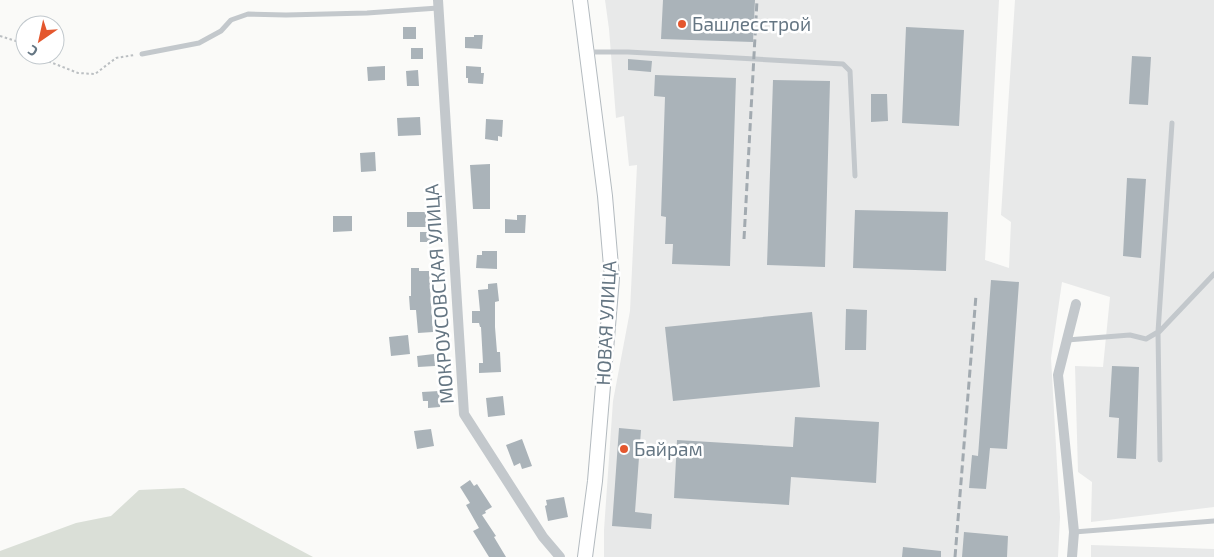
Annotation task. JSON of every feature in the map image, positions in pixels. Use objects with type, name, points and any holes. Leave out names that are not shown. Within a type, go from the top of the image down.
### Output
[{"type":"main road","name":"НОВАЯ УЛИЦА","points":[[580,0],[605,196],[612,278],[595,481],[585,557]]},
{"type":"street","name":"МОКРОУСОВСКАЯ УЛИЦА","points":[[438,4],[464,414],[543,537],[560,557]]},
{"type":"street","points":[[1072,557],[1074,532],[1058,375],[1076,304]]},
{"type":"lane","points":[[142,54],[199,43],[221,31],[232,20],[248,14],[286,16],[366,13],[438,4]]},
{"type":"lane","points":[[587,52],[628,52],[843,64],[850,71],[855,176]]},
{"type":"lane","points":[[1160,460],[1158,332],[1172,124]]},
{"type":"lane","points":[[1067,340],[1130,335],[1146,339],[1158,332],[1214,274]]},
{"type":"lane","points":[[1074,532],[1214,522]]},
{"type":"path","points":[[0,36],[15,41]]},
{"type":"path","points":[[58,65],[78,73],[95,74],[116,58],[142,54]]},
{"type":"shaded area","points":[[605,0],[999,0],[985,260],[1009,268],[1011,222],[1001,215],[1015,0],[1214,0],[1214,507],[1091,522],[1092,482],[1078,472],[1075,366],[1103,367],[1110,297],[1062,282],[1051,358],[1060,517],[1058,557],[604,557],[604,530],[613,401],[630,311],[637,165],[629,166],[624,116],[616,118]]},
{"type":"shaded area","points":[[184,488],[313,557],[0,557],[0,551],[76,523],[111,516],[139,490]]},
{"type":"shaded area","points":[[1091,545],[1214,549],[1214,557],[1091,557]]},
{"type":"building","points":[[663,0],[755,0],[753,42],[661,39]]},
{"type":"building","points":[[403,27],[416,27],[416,39],[403,39]]},
{"type":"building","points":[[906,27],[964,30],[959,126],[902,123]]},
{"type":"building","points":[[474,35],[483,35],[482,49],[465,48],[465,37],[474,37]]},
{"type":"building","points":[[411,48],[423,48],[423,59],[411,59]]},
{"type":"building","points":[[1132,56],[1151,57],[1148,105],[1129,104]]},
{"type":"building","points":[[628,59],[652,61],[651,72],[628,70]]},
{"type":"building","points":[[385,66],[385,80],[368,81],[367,67]]},
{"type":"building","points":[[466,66],[481,67],[481,73],[484,73],[483,84],[468,83]]},
{"type":"building","points":[[418,70],[419,86],[407,86],[406,71]]},
{"type":"building","points":[[655,75],[736,78],[730,266],[672,264],[673,244],[665,244],[666,217],[661,216],[665,97],[654,96]]},
{"type":"building","points":[[773,80],[830,81],[825,267],[767,265]]},
{"type":"building","points":[[871,94],[887,94],[888,121],[871,122]]},
{"type":"building","points":[[420,117],[421,135],[398,136],[397,118]]},
{"type":"building","points":[[486,119],[503,120],[502,137],[498,136],[498,141],[485,139]]},
{"type":"building","points":[[375,152],[376,171],[361,172],[360,153]]},
{"type":"building","points":[[490,164],[490,209],[473,209],[470,165]]},
{"type":"building","points":[[1127,178],[1146,179],[1141,258],[1123,256]]},
{"type":"building","points":[[855,210],[948,212],[946,271],[853,268]]},
{"type":"building","points":[[407,212],[426,212],[426,227],[407,227]]},
{"type":"building","points":[[517,215],[526,215],[525,233],[505,233],[505,219],[517,220]]},
{"type":"building","points":[[333,216],[352,216],[352,231],[333,232]]},
{"type":"building","points":[[420,232],[435,232],[435,242],[420,242]]},
{"type":"building","points":[[482,251],[497,251],[497,269],[476,268],[477,255],[482,255]]},
{"type":"building","points":[[411,268],[419,268],[419,271],[429,271],[433,332],[418,333],[416,310],[410,310]]},
{"type":"building","points":[[991,280],[1019,282],[1007,449],[990,448],[986,489],[969,488],[972,455],[978,456]]},
{"type":"building","points":[[497,283],[499,301],[495,302],[495,327],[497,352],[500,352],[501,372],[479,373],[479,363],[483,363],[481,327],[479,323],[472,323],[472,311],[480,311],[478,290],[488,289],[488,284]]},
{"type":"building","points":[[846,309],[867,310],[866,350],[845,350]]},
{"type":"building","points":[[812,312],[820,387],[673,401],[665,327]]},
{"type":"building","points":[[408,335],[410,354],[391,356],[389,337]]},
{"type":"building","points":[[434,354],[435,366],[418,367],[417,356]]},
{"type":"building","points":[[1112,366],[1139,367],[1136,459],[1117,458],[1119,418],[1109,417]]},
{"type":"building","points":[[439,391],[440,407],[428,408],[428,401],[423,401],[422,392]]},
{"type":"building","points":[[503,396],[505,415],[488,417],[486,398]]},
{"type":"building","points":[[795,417],[879,422],[876,483],[791,477],[789,505],[674,498],[677,440],[793,447]]},
{"type":"building","points":[[619,428],[641,430],[635,512],[652,514],[651,529],[612,526]]},
{"type":"building","points":[[431,429],[434,446],[417,449],[414,431]]},
{"type":"building","points":[[522,439],[532,466],[522,469],[520,463],[514,466],[506,445]]},
{"type":"building","points":[[470,480],[474,486],[477,484],[492,507],[482,515],[496,536],[494,537],[506,557],[489,557],[473,531],[479,528],[466,505],[470,503],[460,487]]},
{"type":"building","points":[[564,497],[568,517],[548,521],[545,506],[547,505],[546,500]]},
{"type":"building","points":[[964,532],[1008,536],[1007,557],[962,557]]},
{"type":"building","points":[[903,547],[941,551],[941,557],[902,557]]},
{"type":"railway","points":[[744,239],[757,0]]},
{"type":"railway","points":[[955,557],[976,295]]},
{"type":"place","name":"Башлесстрой","points":[[682,24]]},
{"type":"place","name":"Байрам","points":[[624,449]]}]
